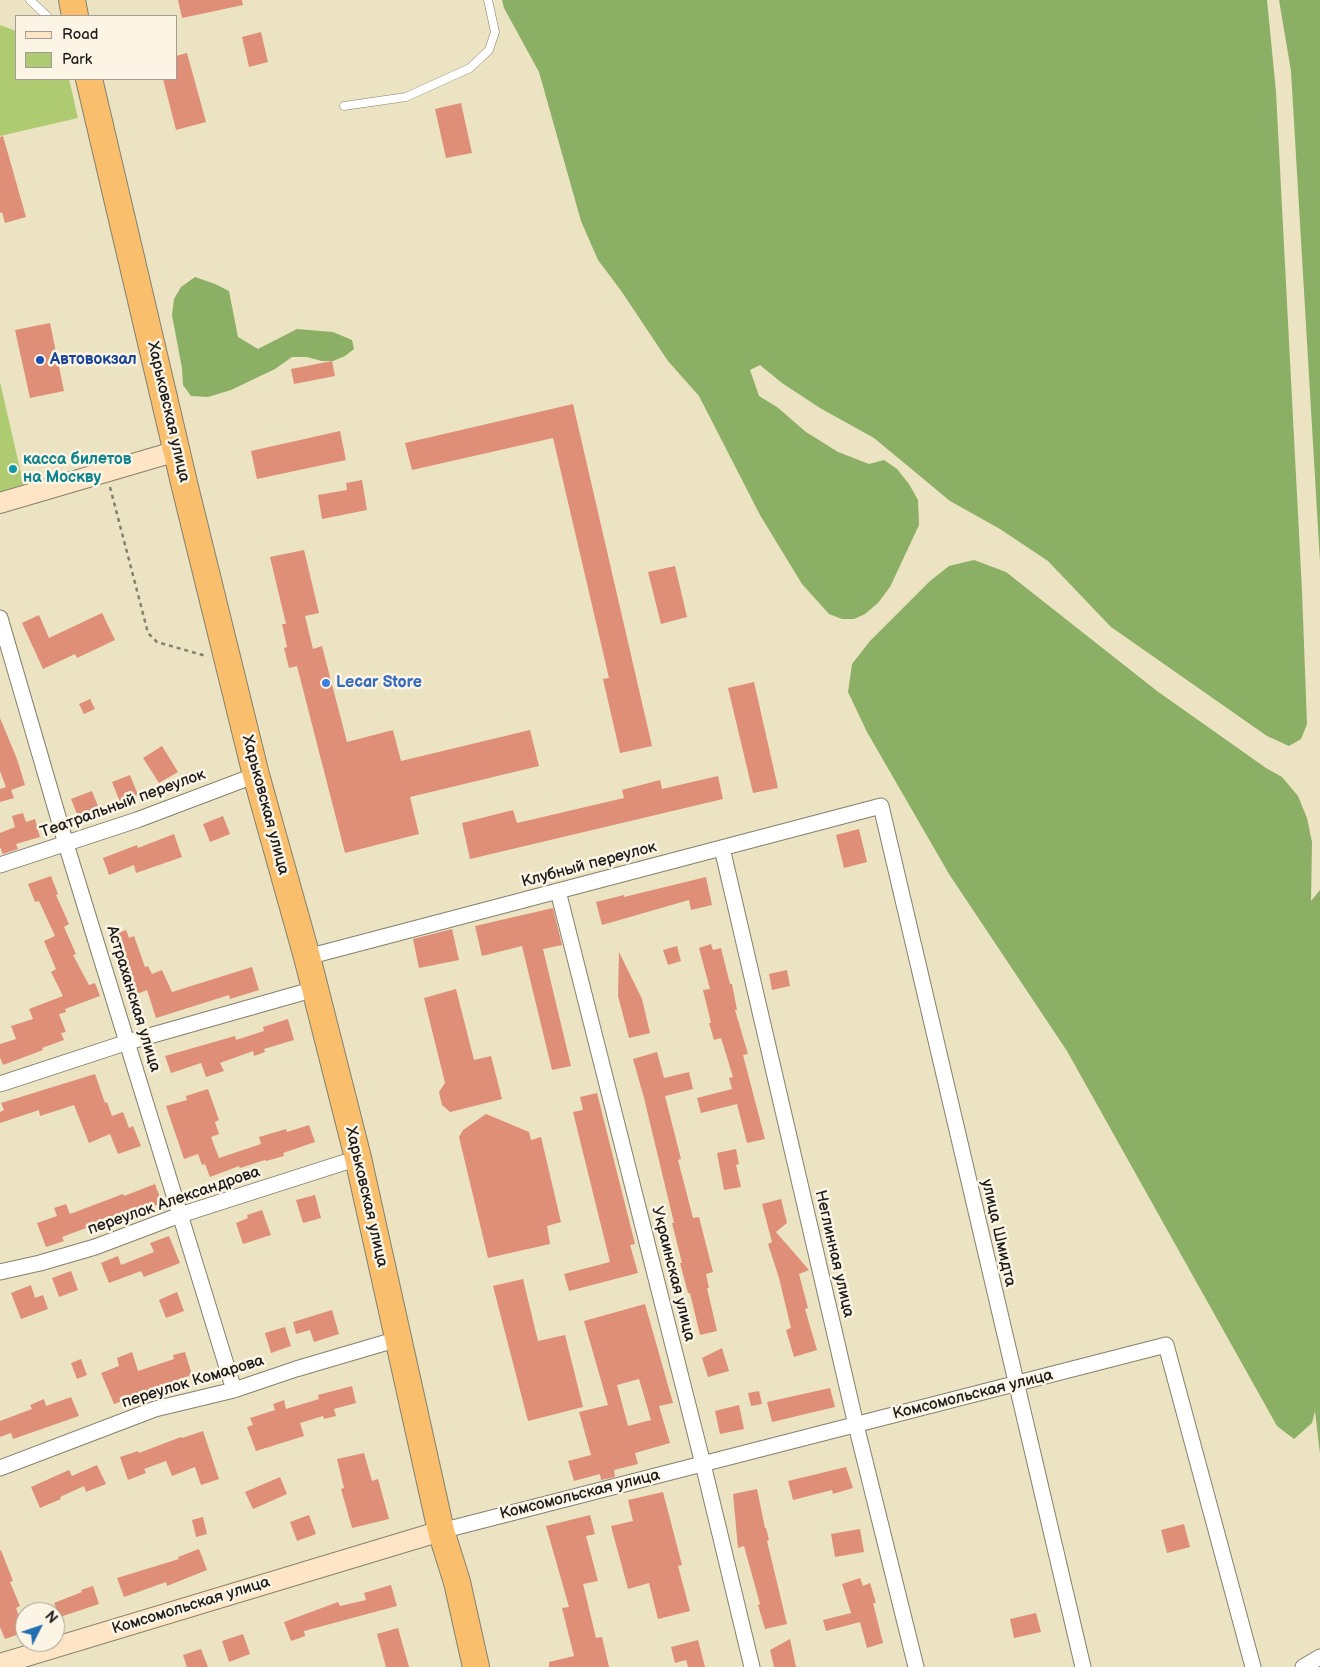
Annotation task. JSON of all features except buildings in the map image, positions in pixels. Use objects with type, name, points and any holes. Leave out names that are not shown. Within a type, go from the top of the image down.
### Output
[{"type":"highway","points":[[72,0],[75,15]]},
{"type":"highway","name":"Харьковская улица","points":[[89,80],[228,662],[256,774],[307,957],[358,1158],[441,1531],[457,1582],[476,1667]]},
{"type":"highway","name":"Харьковская улица","points":[[441,1531],[442,1588],[460,1667]]},
{"type":"main road","points":[[0,503],[177,451]]},
{"type":"main road","name":"Комсомольская улица","points":[[0,1664],[441,1531]]},
{"type":"street","name":"Астраханская улица","points":[[0,618],[66,844],[234,1390]]},
{"type":"street","name":"Театральный переулок","points":[[0,865],[137,820],[256,774]]},
{"type":"street","name":"Клубный переулок","points":[[307,957],[881,806]]},
{"type":"street","name":"улица Шмидта","points":[[881,806],[1083,1667]]},
{"type":"street","name":"Неглинная улица","points":[[722,848],[856,1425],[916,1667]]},
{"type":"street","name":"Украинская улица","points":[[558,891],[703,1464],[752,1667]]},
{"type":"street","points":[[0,1084],[128,1042],[315,989]]},
{"type":"street","name":"переулок Александрова","points":[[0,1272],[40,1263],[94,1247],[180,1214],[358,1158]]},
{"type":"street","name":"переулок Комарова","points":[[0,1468],[155,1409],[234,1390],[296,1369],[398,1339]]},
{"type":"street","name":"Комсомольская улица","points":[[441,1531],[1166,1345],[1252,1667]]},
{"type":"street","points":[[1303,1667],[1320,1657]]},
{"type":"lane","points":[[30,0],[46,15]]},
{"type":"lane","points":[[344,106],[406,97],[470,68],[488,50],[495,32],[488,0]]},
{"type":"path","points":[[106,471],[148,633],[157,642],[228,662]]},
{"type":"green space","points":[[502,0],[1267,0],[1276,92],[1302,591],[1307,724],[1301,739],[1289,746],[1267,736],[1111,627],[1048,561],[1000,529],[950,501],[874,438],[820,408],[782,383],[760,365],[750,370],[759,396],[777,407],[806,432],[838,452],[869,464],[884,460],[897,469],[909,484],[918,500],[919,525],[890,587],[878,603],[865,614],[854,619],[842,619],[829,614],[802,584],[760,515],[699,396],[668,361],[598,260],[581,221],[539,72],[504,8]]},
{"type":"green space","points":[[1279,0],[1320,0],[1320,562],[1291,71]]},
{"type":"green space","points":[[0,25],[15,31],[15,80],[69,80],[78,118],[0,136]]},
{"type":"green space","points":[[195,277],[229,291],[238,337],[258,349],[297,329],[333,332],[352,340],[354,349],[345,356],[333,361],[292,357],[275,369],[231,390],[208,397],[191,396],[183,385],[182,368],[172,315],[174,299],[181,287]]},
{"type":"green space","points":[[0,382],[26,495],[0,503]]},
{"type":"green space","points":[[974,560],[1006,572],[1157,691],[1266,768],[1282,777],[1298,796],[1307,818],[1312,842],[1311,901],[1320,890],[1320,1454],[1315,1411],[1312,1423],[1294,1439],[1277,1426],[1067,1051],[949,874],[867,732],[848,692],[852,664],[870,641],[930,581],[949,566]]},
{"type":"place","name":"Автовокзал","points":[[40,360]]},
{"type":"place","name":"касса билетов на Москву","points":[[13,469]]},
{"type":"place","name":"Lecar Store","points":[[326,683]]}]
